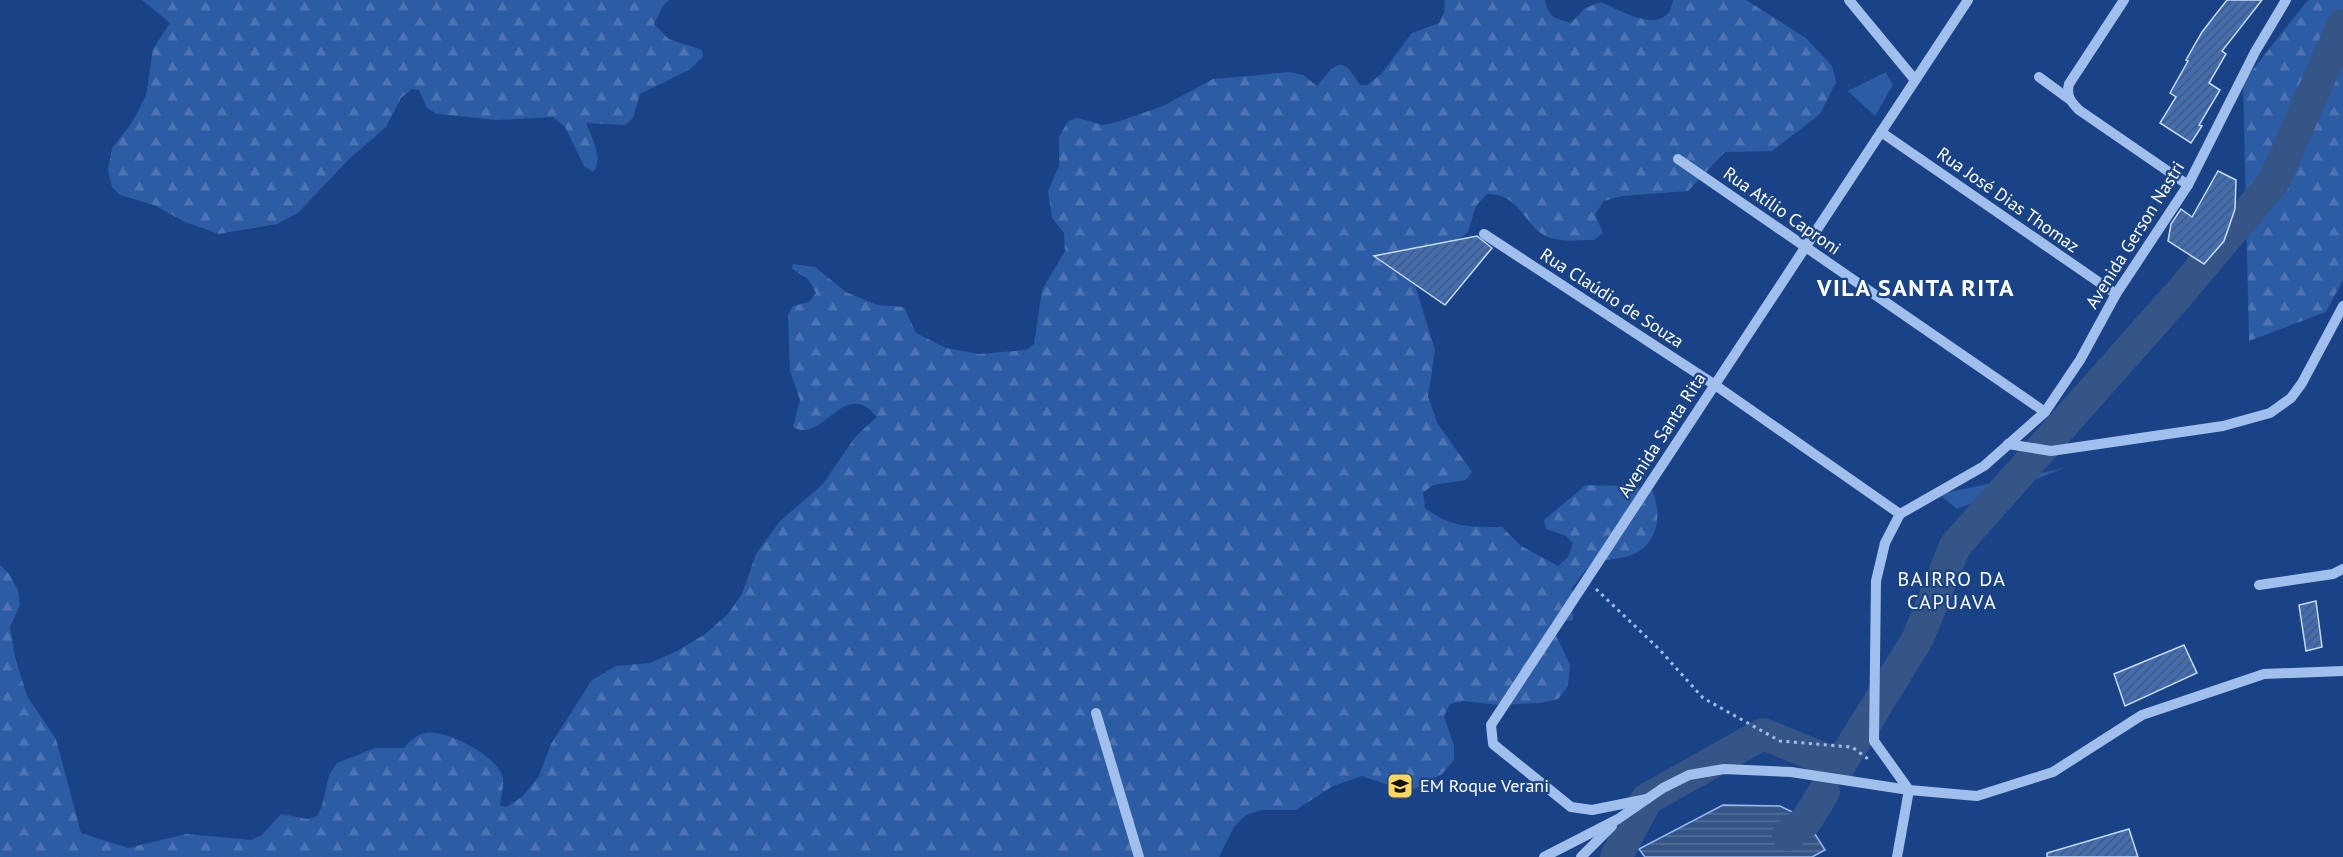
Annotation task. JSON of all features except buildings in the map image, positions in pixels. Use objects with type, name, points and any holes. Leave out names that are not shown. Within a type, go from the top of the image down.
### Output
[{"type":"street","points":[[1849,0],[1915,80]]},
{"type":"street","name":"Avenida Santa Rita","points":[[1647,799],[1592,810],[1571,807],[1493,744],[1491,725],[1968,0]]},
{"type":"street","points":[[2070,100],[2067,92],[2069,84],[2124,0]]},
{"type":"street","name":"Avenida Gerson Nastri","points":[[1900,514],[1984,466],[2044,412],[2080,360],[2116,294],[2188,184],[2255,52],[2286,0]]},
{"type":"street","points":[[2039,77],[2070,100],[2079,110],[2188,184]]},
{"type":"street","name":"Rua José Dias Thomaz","points":[[1881,132],[2116,294]]},
{"type":"street","name":"Rua Atílio Caproni","points":[[1678,159],[2044,412]]},
{"type":"street","name":"Rua Claúdio de Souza","points":[[1484,234],[1715,385],[1900,514]]},
{"type":"street","points":[[2008,444],[2051,452],[2223,426],[2270,413],[2291,398],[2302,383],[2343,306]]},
{"type":"street","points":[[1897,857],[1909,790],[1874,741],[1876,581],[1885,543],[1900,514]]},
{"type":"street","points":[[2259,585],[2333,574],[2343,569]]},
{"type":"street","points":[[1544,857],[1618,819],[1663,788],[1689,775],[1725,769],[1791,772],[1909,790],[1977,796],[2053,772],[2142,715],[2264,674],[2343,671]]},
{"type":"street","points":[[1096,713],[1138,857]]},
{"type":"street","points":[[1581,857],[1618,819]]},
{"type":"path","points":[[1587,580],[1659,650],[1703,698],[1780,741],[1852,747],[1876,765]]},
{"type":"green space","points":[[142,0],[669,0],[663,6],[654,24],[669,39],[702,50],[703,57],[689,70],[640,94],[633,118],[625,125],[586,123],[597,154],[593,172],[584,166],[565,127],[553,117],[497,120],[437,114],[427,108],[419,90],[412,89],[401,98],[386,127],[349,159],[298,213],[277,224],[219,234],[185,222],[154,205],[120,195],[112,187],[108,170],[112,148],[131,124],[146,96],[153,49],[170,23]]},
{"type":"green space","points":[[1445,0],[1545,0],[1553,16],[1571,23],[1585,8],[1601,2],[1632,16],[1653,20],[1662,18],[1669,11],[1673,0],[1746,0],[1806,38],[1832,66],[1836,82],[1820,114],[1772,151],[1725,152],[1688,191],[1622,196],[1604,201],[1595,214],[1603,233],[1594,240],[1551,238],[1535,228],[1508,199],[1499,195],[1487,194],[1476,206],[1468,232],[1429,264],[1415,285],[1435,350],[1428,397],[1438,424],[1472,472],[1466,480],[1433,485],[1423,493],[1425,508],[1435,515],[1461,525],[1502,527],[1521,546],[1558,566],[1568,557],[1573,543],[1566,536],[1546,529],[1544,520],[1586,485],[1632,486],[1652,490],[1657,508],[1656,526],[1649,542],[1634,554],[1590,566],[1572,588],[1573,620],[1550,623],[1570,665],[1568,686],[1558,699],[1540,703],[1498,705],[1463,701],[1450,704],[1444,716],[1454,746],[1454,760],[1442,774],[1417,788],[1403,790],[1362,776],[1333,786],[1296,810],[1262,810],[1246,815],[1234,827],[1219,857],[0,857],[0,565],[9,574],[18,590],[20,605],[10,627],[15,657],[27,696],[56,739],[81,833],[128,848],[186,834],[251,840],[262,835],[281,814],[307,819],[317,816],[322,806],[329,775],[337,763],[375,748],[404,748],[411,740],[426,733],[446,735],[458,740],[482,753],[492,762],[503,778],[500,805],[506,807],[523,796],[539,776],[551,744],[592,680],[616,666],[650,663],[677,651],[704,635],[728,614],[742,594],[756,554],[780,521],[822,485],[856,436],[877,417],[865,406],[854,404],[844,407],[814,427],[804,430],[793,427],[800,400],[790,371],[788,315],[793,306],[809,302],[816,293],[808,279],[792,269],[793,264],[815,267],[846,292],[877,305],[904,307],[916,333],[946,348],[979,354],[1026,350],[1034,344],[1042,290],[1065,251],[1064,233],[1052,218],[1048,191],[1059,166],[1059,137],[1068,121],[1078,118],[1103,125],[1117,122],[1163,106],[1213,79],[1290,72],[1303,75],[1317,86],[1329,71],[1343,65],[1354,75],[1360,85],[1367,85],[1382,73],[1412,33],[1439,23],[1444,12]]},
{"type":"green space","points":[[2308,0],[2343,0],[2343,280],[2326,312],[2249,341],[2243,82]]},
{"type":"green space","points":[[1886,72],[1893,85],[1875,116],[1848,91]]},
{"type":"green space","points":[[2065,468],[1957,509],[1939,494]]},
{"type":"shaded area","points":[[1723,805],[1780,806],[1805,818],[1825,850],[1812,857],[1645,857],[1639,849]]},
{"type":"waterway","points":[[1616,857],[1647,799],[1763,734],[1840,765],[1918,638],[1955,546],[2178,295],[2274,181],[2343,25]]},
{"type":"waterway","points":[[1788,835],[1806,821],[1824,792]]},
{"type":"place","name":"EM Roque Verani","points":[[1400,786]]},
{"type":"district","name":"VILA SANTA RITA","points":[[1916,288]]},
{"type":"district","name":"BAIRRO DA CAPUAVA","points":[[1952,590]]}]
